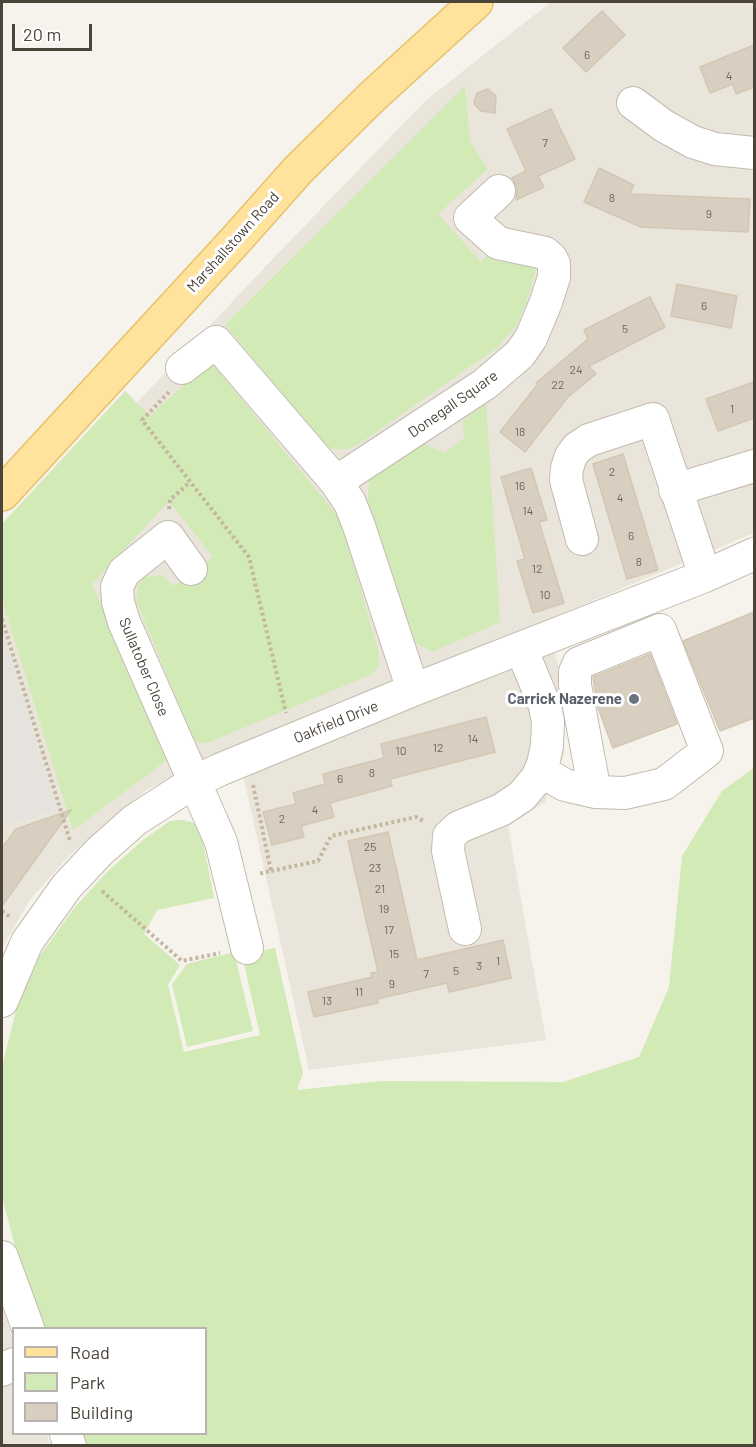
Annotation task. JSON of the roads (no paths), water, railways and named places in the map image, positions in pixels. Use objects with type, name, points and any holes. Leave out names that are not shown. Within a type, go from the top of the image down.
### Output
[{"type":"main road","name":"Marshallstown Road","points":[[2,494],[298,170],[389,81],[476,2]]},
{"type":"street","points":[[633,103],[664,126],[693,142],[715,149],[754,153]]},
{"type":"street","name":"Donegall Square","points":[[336,482],[485,384],[520,354],[531,338],[554,277],[553,260],[548,254],[498,243],[470,218],[499,191]]},
{"type":"street","points":[[182,368],[216,342],[336,482],[350,503],[359,526],[413,690]]},
{"type":"street","points":[[582,539],[566,480],[568,464],[573,452],[585,442],[653,419],[705,576]]},
{"type":"street","points":[[675,490],[754,466]]},
{"type":"street","name":"Sullatober Close","points":[[191,569],[168,537],[124,572],[119,581],[117,594],[124,622],[194,782]]},
{"type":"street","name":"Oakfield Drive","points":[[2,1001],[27,942],[67,886],[100,851],[135,820],[194,782],[413,690],[705,576],[754,554]]},
{"type":"street","points":[[540,771],[565,785],[595,792],[625,793],[664,784],[707,751],[660,630],[579,663],[575,672],[575,685],[595,792]]},
{"type":"street","points":[[465,929],[448,851],[449,836],[459,826],[501,810],[528,791],[540,771],[547,746],[547,713],[521,648]]},
{"type":"street","points":[[194,782],[221,842],[247,948]]},
{"type":"street","points":[[2,1257],[27,1327]]},
{"type":"place","name":"Carrick Nazerene","points":[[634,699]]}]
